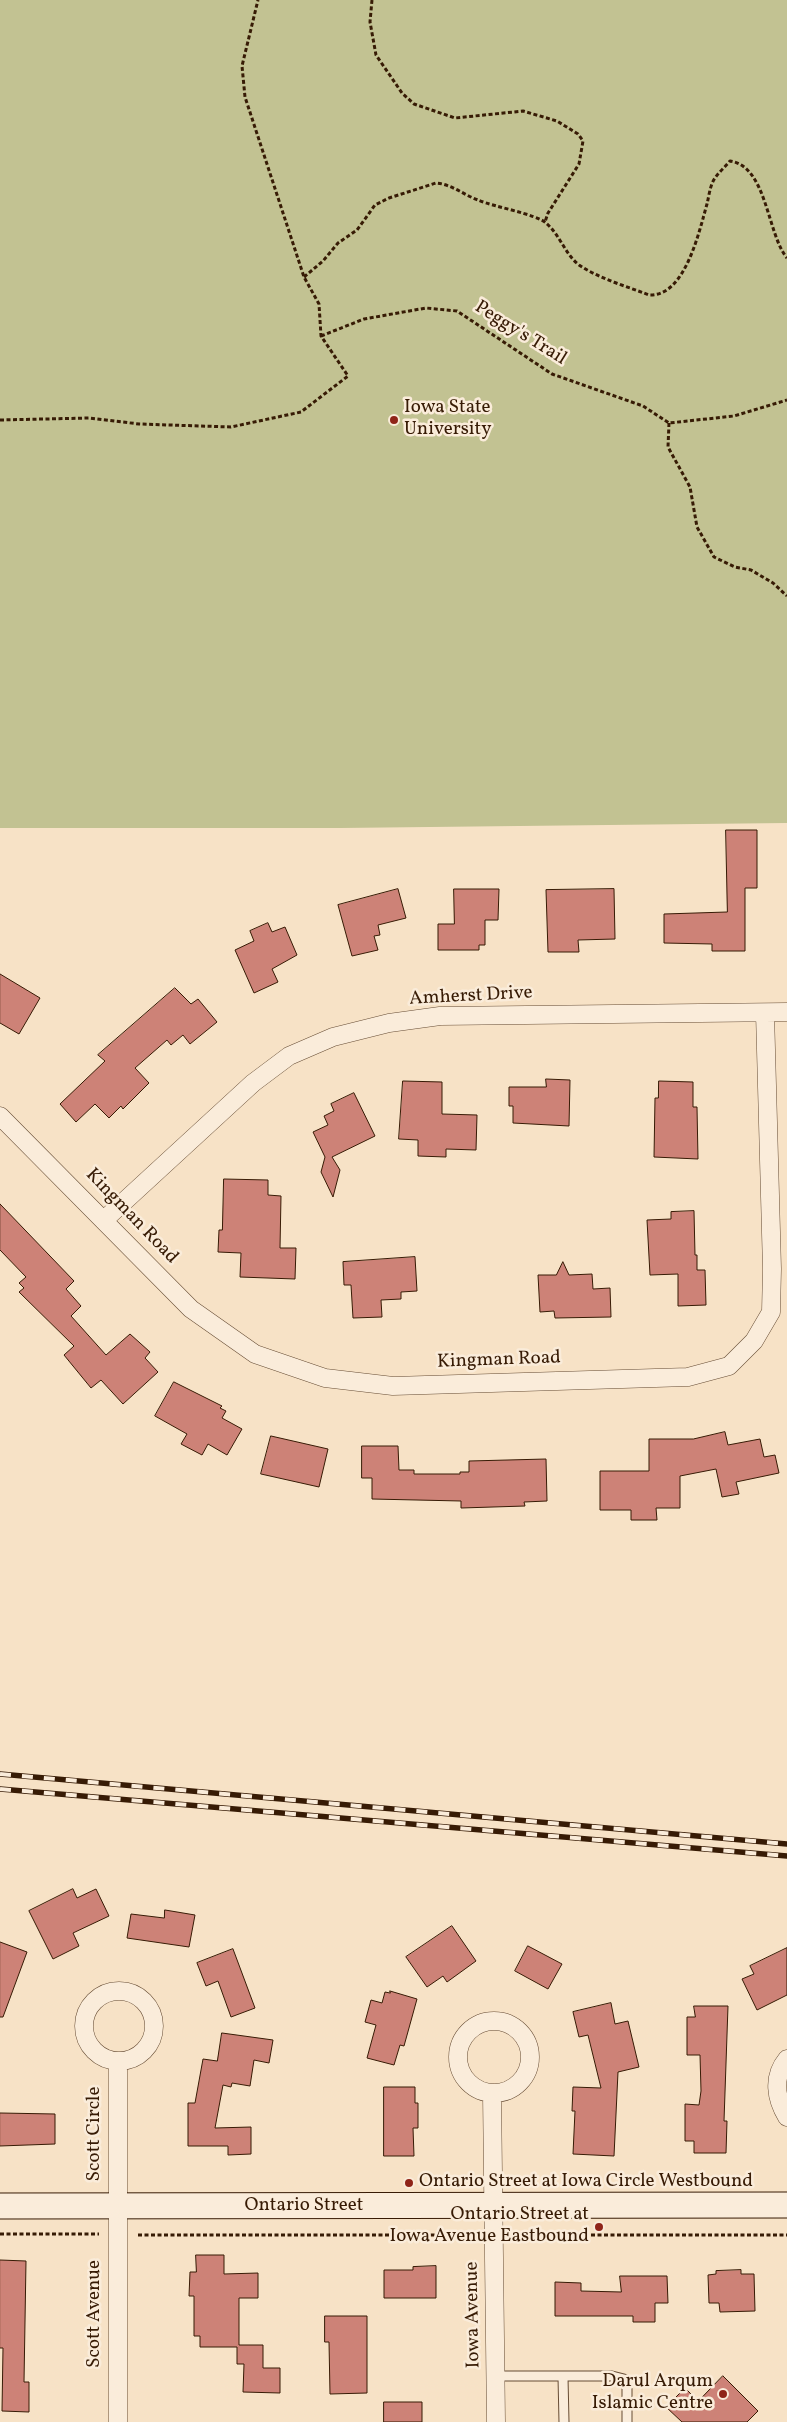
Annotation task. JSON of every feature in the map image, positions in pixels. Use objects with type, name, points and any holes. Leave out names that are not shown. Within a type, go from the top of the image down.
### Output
[{"type":"main road","name":"Ontario Street","points":[[0,2206],[787,2206]]},
{"type":"street","name":"Amherst Drive","points":[[104,1220],[253,1083],[289,1056],[333,1037],[390,1023],[440,1016],[787,1012]]},
{"type":"street","name":"Kingman Road","points":[[0,1116],[190,1309],[256,1354],[325,1378],[393,1386],[688,1377],[729,1366],[754,1341],[772,1312],[765,1013]]},
{"type":"street","name":"Scott Circle","points":[[118,1991],[130,1993],[141,1999],[149,2008],[153,2019],[154,2031],[150,2043],[143,2052],[132,2059],[118,2061],[99,2056],[91,2048],[86,2038],[84,2027],[85,2016],[94,2002],[108,1993],[118,1991]]},
{"type":"street","points":[[496,2021],[506,2023],[524,2037],[530,2059],[522,2080],[508,2090],[492,2093],[479,2090],[469,2084],[461,2073],[458,2062],[458,2049],[467,2033],[483,2022],[496,2021]]},
{"type":"street","points":[[787,2059],[778,2076],[776,2091],[780,2105],[787,2117]]},
{"type":"street","name":"Scott Circle","points":[[118,2061],[118,2206]]},
{"type":"street","name":"Iowa Avenue","points":[[492,2093],[496,2422]]},
{"type":"street","name":"Scott Avenue","points":[[118,2206],[118,2422]]},
{"type":"lane","points":[[496,2376],[612,2376],[624,2379],[627,2387],[627,2422]]},
{"type":"lane","points":[[564,2377],[564,2422]]},
{"type":"path","points":[[0,420],[88,418],[139,424],[231,427],[300,412],[348,376],[321,336],[320,304],[304,277],[245,97],[242,66],[258,0]]},
{"type":"path","points":[[372,0],[370,22],[376,55],[402,93],[414,104],[455,118],[523,111],[557,122],[578,134],[583,141],[579,164],[548,213],[545,222]]},
{"type":"path","points":[[304,277],[323,261],[338,243],[357,230],[375,205],[389,198],[436,183],[443,184],[479,200],[545,222],[560,239],[567,253],[579,264],[599,276],[649,295],[657,296],[671,289],[681,276],[700,231],[714,179],[730,161],[738,162],[755,179],[787,258]]},
{"type":"path","name":"Peggy's Trail","points":[[321,336],[364,319],[426,308],[457,311],[552,374],[643,406],[669,423]]},
{"type":"path","points":[[787,400],[734,416],[669,423],[668,447],[690,487],[697,527],[714,557],[735,566],[751,570],[773,582],[787,596]]},
{"type":"path","points":[[0,2234],[92,2234]]},
{"type":"path","points":[[140,2235],[470,2235]]},
{"type":"path","points":[[512,2235],[787,2235]]},
{"type":"green space","name":"Iowa State University","points":[[0,0],[787,0],[787,823],[340,828],[0,828]]},
{"type":"building","points":[[726,830],[757,830],[757,888],[745,888],[745,951],[712,951],[712,944],[664,943],[664,914],[727,912]]},
{"type":"building","points":[[398,889],[406,918],[378,925],[380,935],[374,936],[378,950],[352,956],[338,905]]},
{"type":"building","points":[[454,889],[499,889],[498,920],[485,920],[485,945],[479,945],[479,950],[438,950],[438,924],[454,924]]},
{"type":"building","points":[[614,889],[615,939],[578,940],[579,952],[548,952],[546,890]]},
{"type":"building","points":[[268,923],[272,932],[285,927],[297,955],[272,969],[278,982],[254,993],[235,950],[254,941],[250,931]]},
{"type":"building","points":[[0,974],[40,998],[19,1034],[0,1023]]},
{"type":"building","points":[[175,988],[191,1004],[198,999],[217,1022],[190,1044],[183,1035],[171,1045],[167,1040],[135,1068],[149,1083],[123,1109],[121,1106],[109,1118],[95,1104],[76,1122],[60,1104],[105,1061],[98,1055]]},
{"type":"building","points":[[546,1079],[570,1080],[569,1126],[513,1123],[513,1106],[509,1106],[509,1087],[546,1087]]},
{"type":"building","points":[[403,1081],[442,1082],[442,1114],[477,1115],[476,1150],[446,1149],[446,1157],[418,1156],[418,1140],[399,1139]]},
{"type":"building","points":[[659,1081],[693,1082],[693,1107],[697,1107],[698,1159],[654,1157],[655,1098],[658,1098]]},
{"type":"building","points":[[354,1093],[375,1136],[332,1157],[340,1170],[333,1197],[321,1172],[325,1157],[313,1132],[328,1125],[324,1116],[334,1111],[331,1104]]},
{"type":"building","points":[[224,1179],[268,1180],[268,1195],[281,1196],[280,1248],[296,1248],[295,1279],[240,1277],[241,1253],[218,1252],[219,1230],[222,1230]]},
{"type":"building","points":[[0,1204],[74,1281],[66,1289],[81,1306],[71,1316],[106,1355],[130,1334],[150,1352],[145,1358],[158,1372],[123,1404],[101,1380],[91,1388],[64,1355],[74,1346],[19,1292],[24,1288],[19,1283],[26,1277],[0,1250]]},
{"type":"building","points":[[694,1211],[695,1255],[697,1255],[697,1270],[705,1270],[706,1305],[678,1306],[678,1274],[650,1275],[647,1220],[671,1219],[671,1212]]},
{"type":"building","points":[[415,1257],[417,1291],[401,1292],[401,1299],[381,1300],[382,1317],[353,1318],[351,1285],[344,1285],[343,1262]]},
{"type":"building","points":[[563,1262],[569,1275],[592,1274],[593,1289],[610,1288],[611,1317],[555,1318],[554,1311],[540,1312],[538,1275],[556,1275]]},
{"type":"building","points":[[174,1382],[222,1406],[220,1408],[226,1411],[222,1418],[242,1429],[227,1455],[208,1444],[202,1455],[181,1444],[187,1434],[155,1416]]},
{"type":"building","points":[[725,1432],[728,1445],[760,1439],[764,1457],[775,1455],[779,1473],[736,1482],[739,1494],[722,1497],[716,1469],[680,1476],[680,1508],[656,1508],[657,1520],[631,1520],[631,1510],[600,1510],[600,1471],[649,1471],[649,1439],[693,1439]]},
{"type":"building","points":[[271,1436],[328,1449],[319,1487],[261,1474]]},
{"type":"building","points":[[362,1446],[398,1446],[399,1470],[414,1470],[414,1474],[460,1474],[460,1472],[469,1472],[469,1461],[546,1459],[547,1501],[524,1502],[525,1506],[461,1508],[461,1501],[372,1499],[372,1478],[362,1478]]},
{"type":"building","points":[[73,1889],[77,1898],[96,1889],[109,1916],[73,1933],[79,1946],[53,1959],[29,1911]]},
{"type":"building","points":[[165,1910],[195,1915],[189,1947],[127,1938],[131,1914],[164,1918]]},
{"type":"building","points":[[452,1926],[476,1961],[447,1982],[443,1976],[427,1987],[406,1957]]},
{"type":"building","points":[[0,1942],[27,1952],[3,2017],[0,2017]]},
{"type":"building","points":[[528,1946],[562,1964],[548,1989],[515,1971]]},
{"type":"building","points":[[787,1948],[787,1995],[757,2010],[742,1979],[754,1974],[750,1966]]},
{"type":"building","points":[[233,1949],[255,2008],[231,2017],[218,1981],[206,1986],[197,1963]]},
{"type":"building","points":[[390,1991],[417,1999],[404,2046],[400,2045],[394,2065],[367,2058],[376,2025],[365,2022],[371,2000],[382,2003],[385,1992],[390,1993]]},
{"type":"building","points":[[611,2003],[615,2024],[628,2021],[639,2067],[618,2072],[614,2156],[573,2154],[575,2111],[572,2111],[573,2087],[601,2088],[588,2035],[579,2037],[573,2012]]},
{"type":"building","points":[[694,2006],[728,2006],[724,2121],[727,2121],[726,2153],[694,2153],[694,2141],[685,2141],[685,2104],[699,2105],[701,2091],[700,2055],[687,2055],[687,2017],[695,2017]]},
{"type":"building","points":[[222,2033],[273,2040],[269,2063],[254,2060],[250,2086],[232,2083],[231,2087],[223,2085],[215,2128],[251,2127],[251,2154],[228,2155],[228,2146],[188,2146],[188,2103],[195,2103],[203,2059],[217,2061]]},
{"type":"building","points":[[384,2087],[415,2087],[415,2103],[418,2103],[418,2128],[413,2128],[414,2156],[384,2156]]},
{"type":"building","points":[[0,2113],[55,2114],[55,2144],[0,2146]]},
{"type":"building","points":[[196,2255],[224,2255],[224,2274],[258,2273],[258,2298],[239,2298],[239,2345],[263,2345],[263,2368],[280,2368],[280,2393],[243,2392],[244,2364],[237,2364],[237,2347],[200,2347],[200,2336],[194,2336],[194,2296],[189,2296],[190,2272],[196,2272]]},
{"type":"building","points":[[0,2260],[26,2261],[24,2382],[29,2382],[29,2412],[2,2411],[3,2348],[0,2348]]},
{"type":"building","points":[[436,2266],[436,2298],[384,2298],[384,2270],[413,2270],[413,2267]]},
{"type":"building","points":[[741,2270],[741,2274],[754,2274],[755,2311],[720,2312],[719,2303],[709,2303],[708,2275],[716,2274],[716,2271]]},
{"type":"building","points":[[620,2276],[667,2276],[668,2303],[655,2303],[655,2322],[633,2322],[633,2316],[555,2316],[555,2282],[581,2283],[581,2291],[621,2292]]},
{"type":"building","points":[[325,2316],[367,2316],[367,2393],[330,2394],[329,2342],[325,2342]]},
{"type":"building","name":"Darul Arqum Islamic Centre","points":[[723,2376],[758,2411],[747,2422],[682,2422],[666,2407],[685,2388],[698,2401]]},
{"type":"building","points":[[384,2402],[422,2402],[422,2422],[384,2422]]},
{"type":"railway","points":[[0,1774],[787,1844]]},
{"type":"railway","points":[[0,1789],[787,1856]]},
{"type":"place","name":"Iowa State University","points":[[394,420]]},
{"type":"place","name":"Ontario Street at Iowa Circle Westbound","points":[[409,2183]]},
{"type":"place","name":"Ontario Street at Iowa Avenue Eastbound","points":[[599,2227]]},
{"type":"place","name":"Darul Arqum Islamic Centre","points":[[723,2394]]}]
